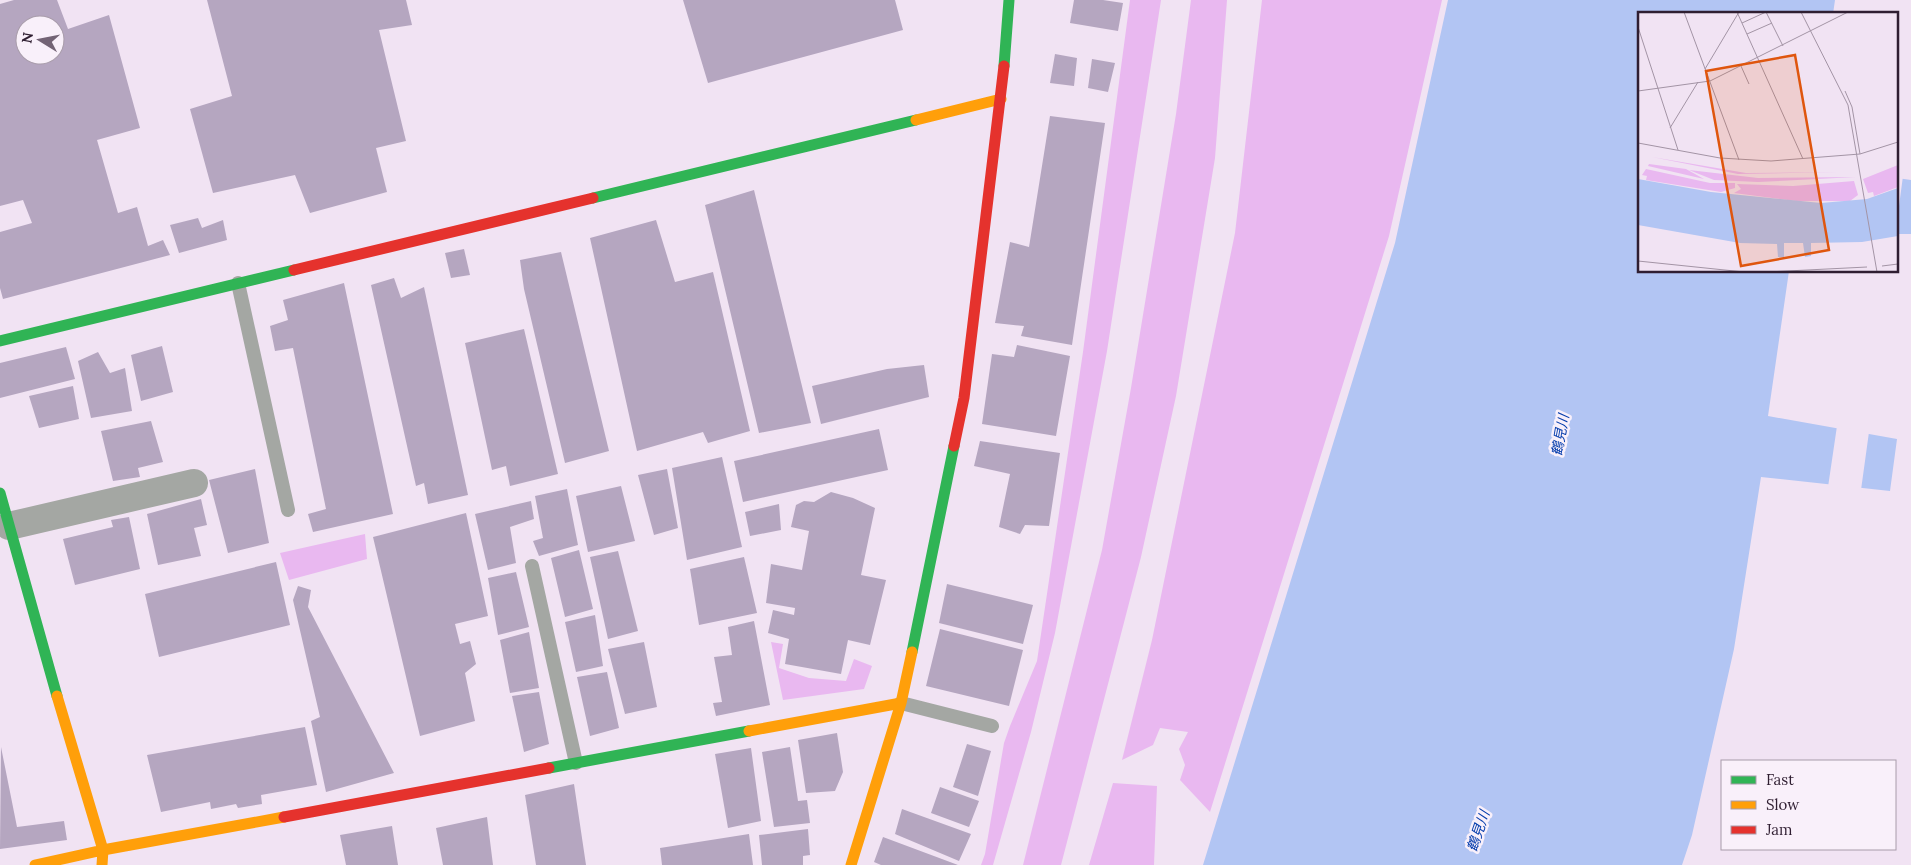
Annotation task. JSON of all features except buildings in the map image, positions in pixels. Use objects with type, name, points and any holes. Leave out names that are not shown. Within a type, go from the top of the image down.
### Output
[{"type":"street","points":[[851,865],[901,703],[964,398],[1001,99],[1009,0]]},
{"type":"street","points":[[0,341],[1001,99]]},
{"type":"street","points":[[9,526],[194,484]]},
{"type":"street","points":[[0,493],[29,600],[103,850],[102,865]]},
{"type":"street","points":[[35,865],[103,850],[901,703]]},
{"type":"lane","points":[[238,283],[288,510]]},
{"type":"lane","points":[[532,566],[576,763]]},
{"type":"lane","points":[[901,703],[992,726]]},
{"type":"shaded area","points":[[1130,0],[1161,0],[1107,351],[1055,633],[1031,732],[993,865],[981,865],[985,854],[1004,743],[1037,661],[1083,352]]},
{"type":"shaded area","points":[[1191,0],[1227,0],[1215,158],[1176,396],[1141,557],[1061,865],[1023,865],[1102,550],[1176,114]]},
{"type":"shaded area","points":[[1262,0],[1442,0],[1389,236],[1210,812],[1180,780],[1185,765],[1179,749],[1188,732],[1160,728],[1153,745],[1122,760],[1152,640],[1235,233]]},
{"type":"shaded area","points":[[365,534],[367,559],[289,580],[280,553]]},
{"type":"shaded area","points":[[771,642],[783,644],[779,668],[809,678],[846,681],[854,659],[872,666],[864,689],[783,700]]},
{"type":"shaded area","points":[[1113,783],[1157,786],[1154,865],[1089,865]]},
{"type":"water","name":"鶴見川","points":[[1448,0],[1835,0],[1833,12],[1638,12],[1638,272],[1789,272],[1768,416],[1897,439],[1890,491],[1761,477],[1734,649],[1692,835],[1682,865],[1203,865],[1395,243]]},
{"type":"water","points":[[1898,178],[1911,180],[1911,234],[1898,234]]},
{"type":"pier","points":[[1898,175],[1903,176],[1898,214]]},
{"type":"pier","points":[[1837,426],[1869,432],[1861,490],[1828,487]]},
{"type":"traffic: fast","points":[[1004,66],[1009,0]]},
{"type":"traffic: fast","points":[[593,198],[916,120]]},
{"type":"traffic: fast","points":[[0,341],[294,270]]},
{"type":"traffic: fast","points":[[912,652],[954,446]]},
{"type":"traffic: fast","points":[[0,493],[57,696]]},
{"type":"traffic: fast","points":[[549,768],[749,731]]},
{"type":"traffic: slow","points":[[916,120],[1001,99]]},
{"type":"traffic: slow","points":[[851,865],[901,703],[912,652]]},
{"type":"traffic: slow","points":[[57,696],[103,850],[102,865]]},
{"type":"traffic: slow","points":[[749,731],[901,703]]},
{"type":"traffic: slow","points":[[35,865],[103,850],[284,817]]},
{"type":"traffic: jam","points":[[954,446],[964,398],[1004,66]]},
{"type":"traffic: jam","points":[[294,270],[593,198]]},
{"type":"traffic: jam","points":[[284,817],[549,768]]}]
